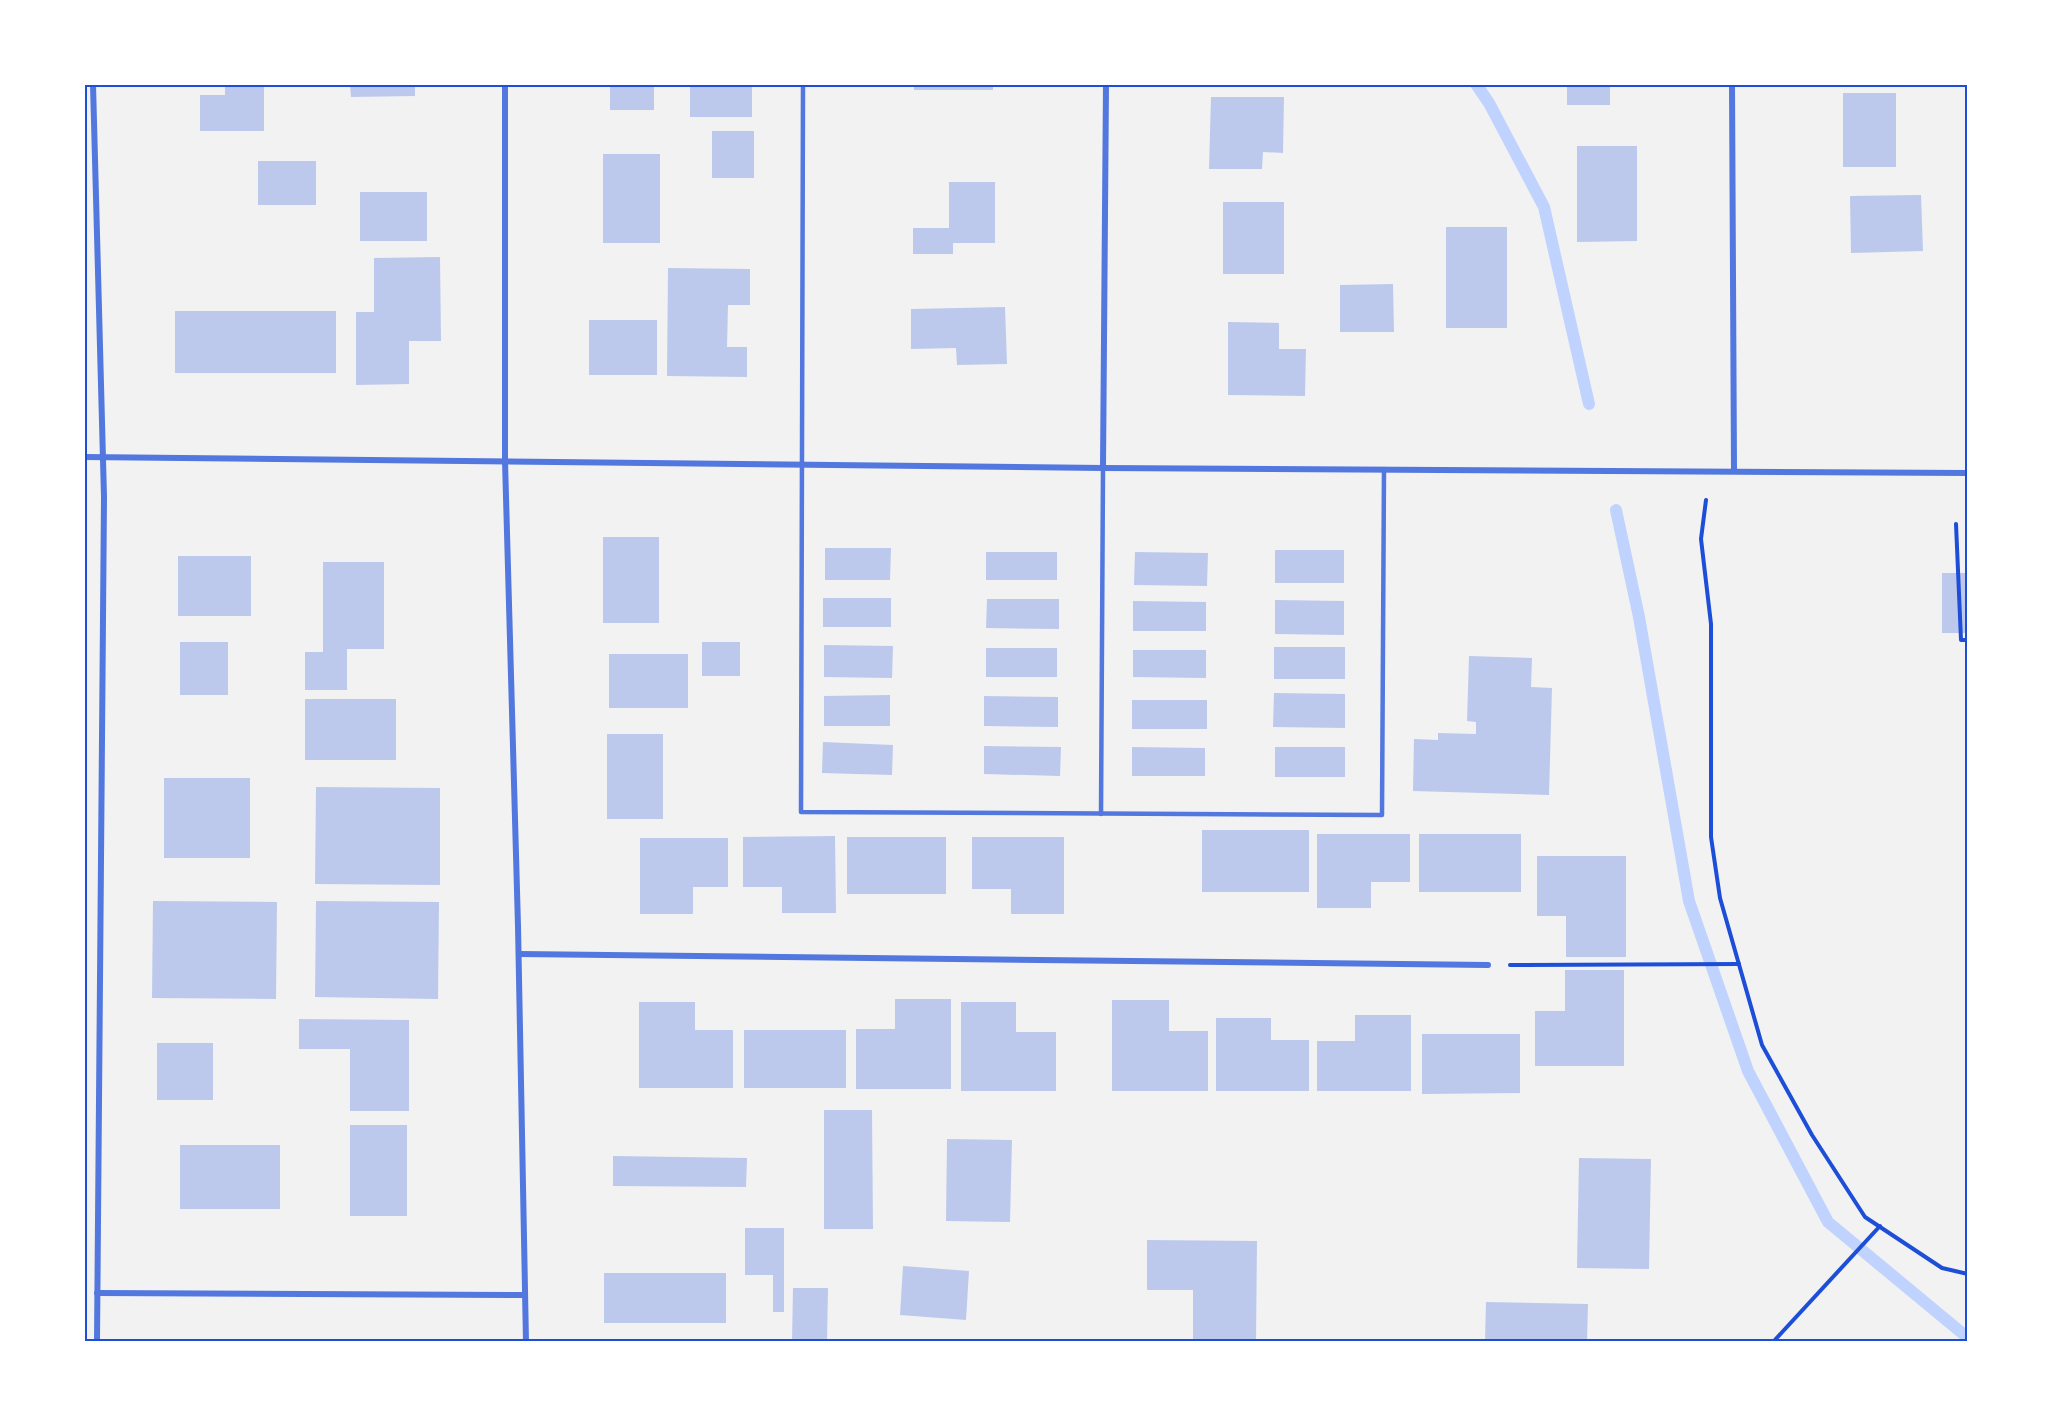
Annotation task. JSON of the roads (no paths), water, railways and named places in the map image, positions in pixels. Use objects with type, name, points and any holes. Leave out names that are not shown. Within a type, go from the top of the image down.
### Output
[{"type":"street","points":[[93,84],[104,497],[97,1342]]},
{"type":"street","points":[[505,84],[505,460],[519,954],[526,1342]]},
{"type":"street","points":[[1103,468],[1106,84]]},
{"type":"street","points":[[1732,84],[1734,471]]},
{"type":"street","points":[[84,457],[1103,468],[1968,473]]},
{"type":"street","points":[[519,954],[1488,964]]},
{"type":"street","points":[[97,1293],[525,1295]]},
{"type":"lane","points":[[803,84],[801,812],[1382,815],[1384,469]]},
{"type":"lane","points":[[1101,814],[1103,468]]},
{"type":"waterway","points":[[1476,84],[1489,103],[1544,207],[1589,404]]},
{"type":"waterway","points":[[1616,510],[1639,617],[1689,901],[1748,1071],[1828,1222],[1968,1338]]}]
